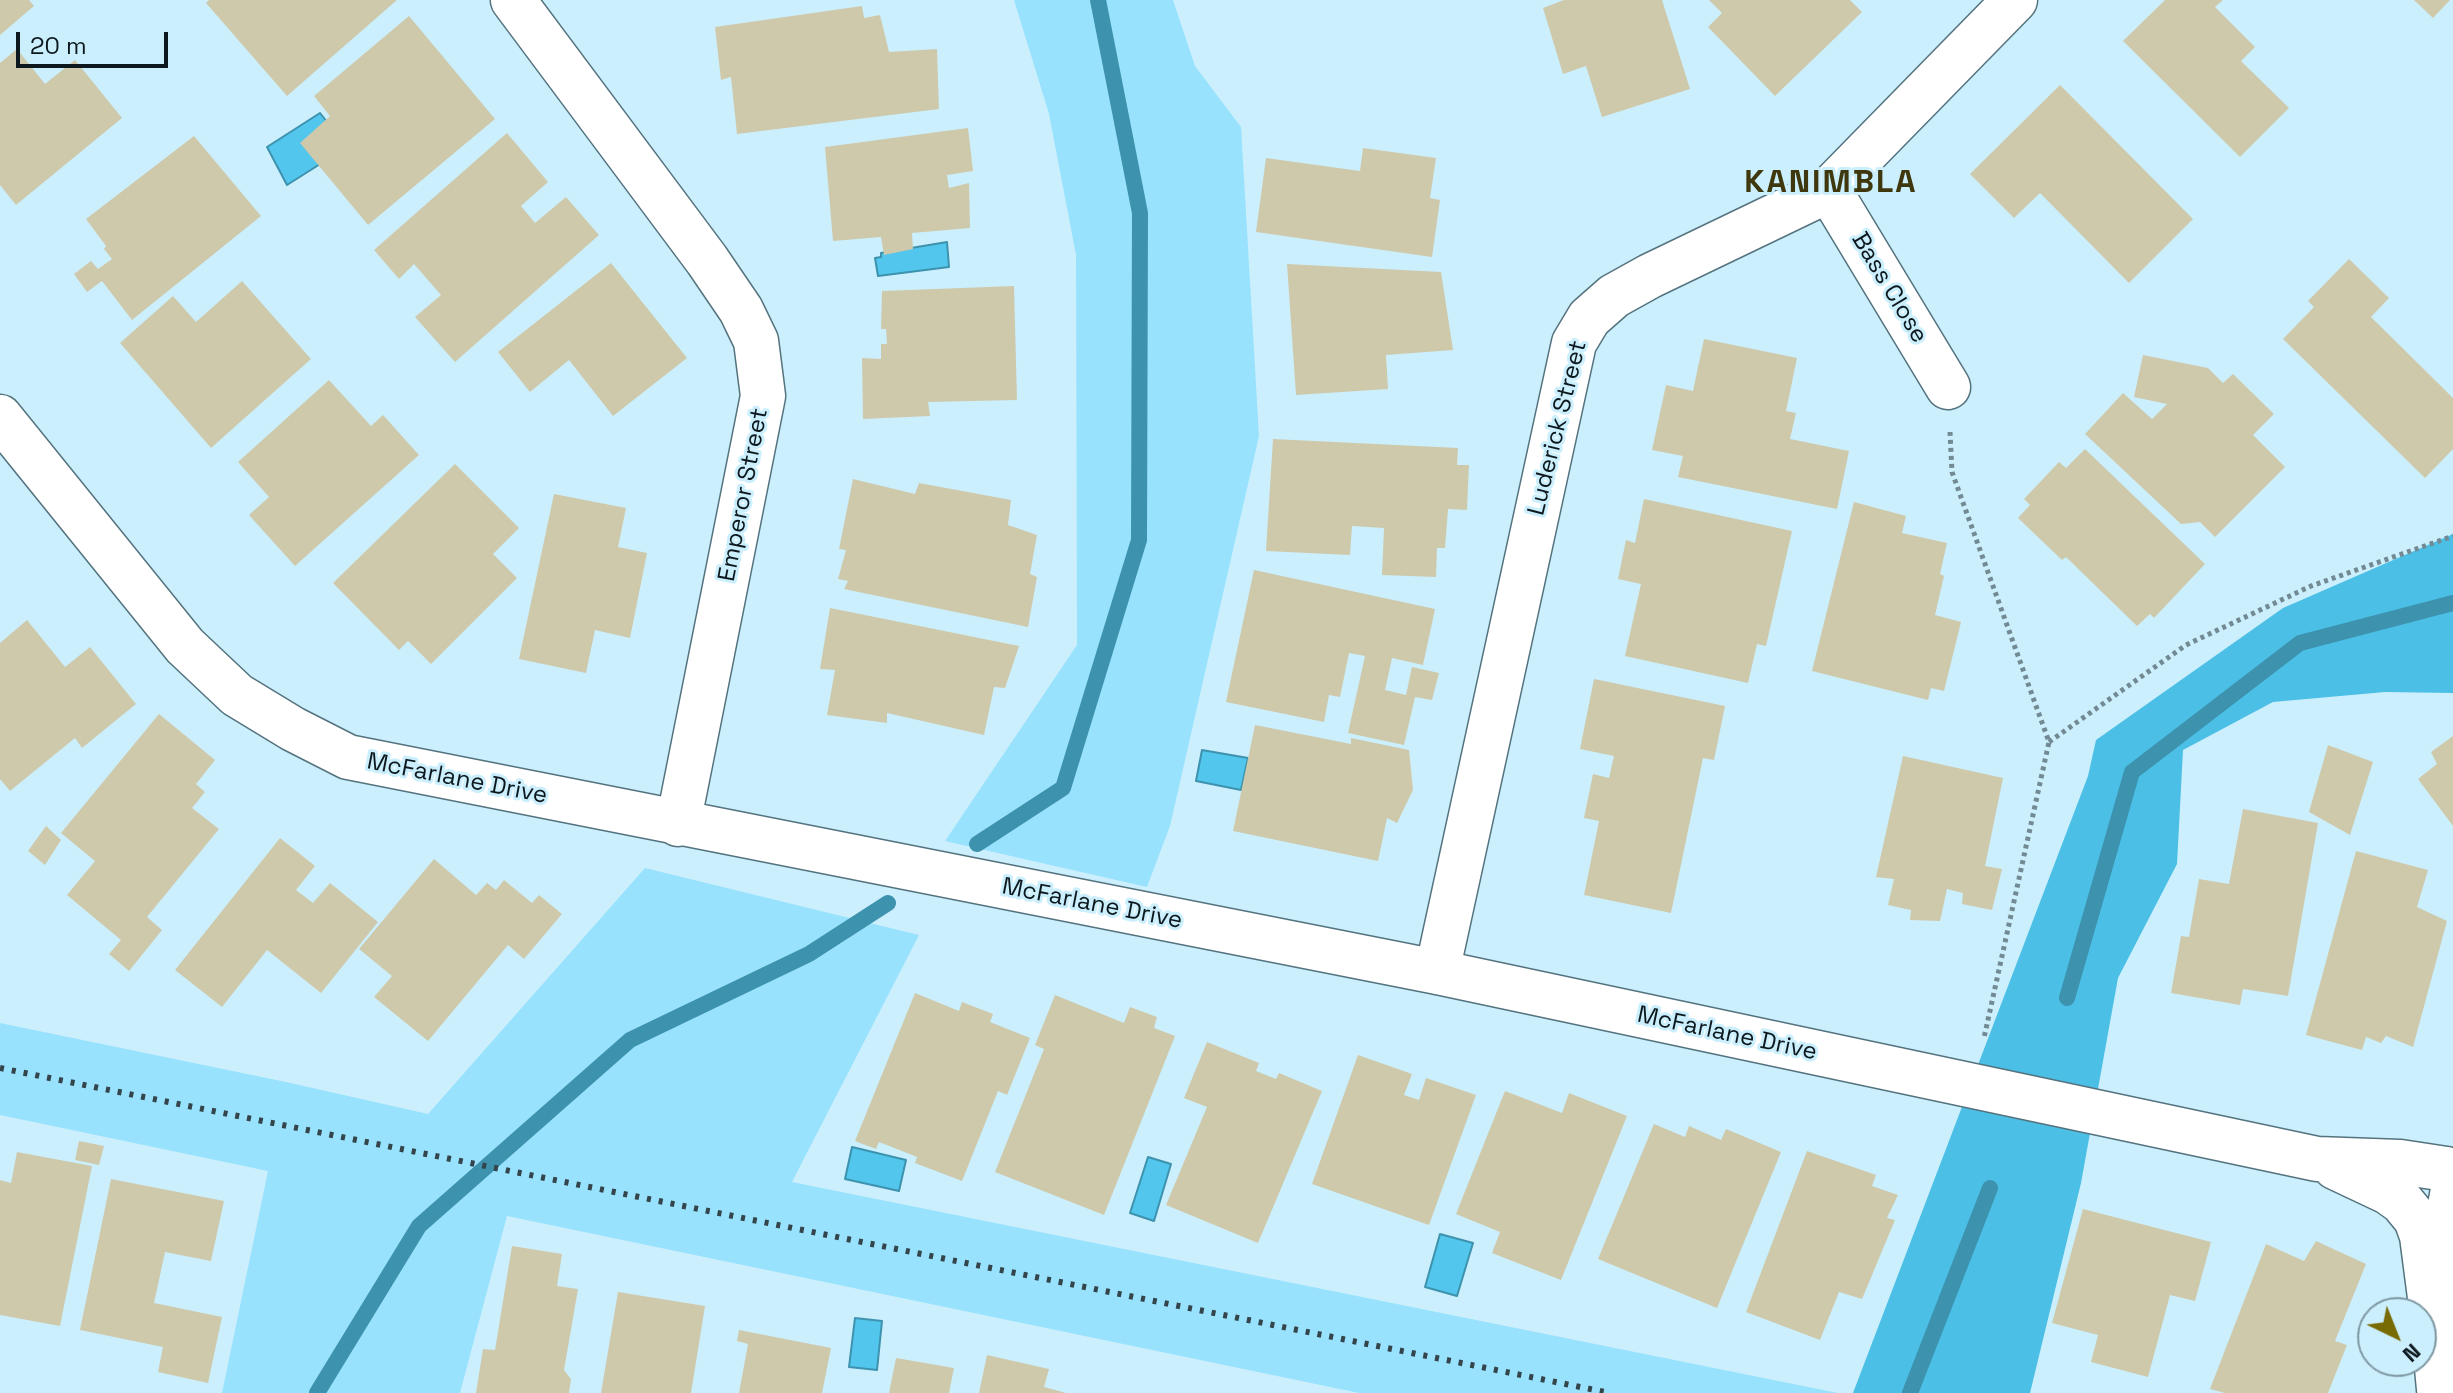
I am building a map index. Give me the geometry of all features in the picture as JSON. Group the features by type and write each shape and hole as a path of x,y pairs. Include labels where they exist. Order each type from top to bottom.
{"street":[{"name":"Emperor Street","path":"513,0 707,260 741,310 756,341 763,396 678,824"},
{"name":"Luderick Street","path":"1437,972 1574,343 1589,318 1614,296 1829,190 2015,0"},
{"name":"Bass Close","path":"1829,190 1948,387"},
{"name":"McFarlane Drive","path":"0,417 185,646 237,695 348,757 1437,972 2317,1159 2400,1162 2446,1169 2453,1174"},
{"name":"McFarlane Drive","path":"2317,1159 2388,1192 2402,1202 2416,1219 2442,1316"},
{"path":"2439,1391 2453,1190"}],"path":[{"path":"1948,387 1952,472 2049,742 1974,1087"},
{"path":"2049,742 2186,645 2311,586 2453,536"}],"shaded area":[{"path":"1014,0 1173,0 1195,66 1241,127 1259,436 1170,826 1147,887 945,841 1077,645 1076,255 1049,114"},
{"path":"320,113 347,147 287,185 267,147"},
{"path":"947,242 949,267 878,276 875,258 881,257 881,253"},
{"path":"2453,534 2453,693 2385,692 2273,702 2183,750 2177,864 2118,978 2081,1183 2030,1393 1853,1393 2088,776 2096,740 2283,608"},
{"path":"1202,750 1248,758 1241,790 1196,781"},
{"path":"645,868 919,935 792,1182 1838,1393 1359,1393 507,1216 460,1393 222,1393 268,1171 0,1115 0,1023 428,1114"},
{"path":"852,1147 906,1160 899,1191 845,1179"},
{"path":"1148,1157 1171,1164 1154,1221 1130,1213"},
{"path":"1440,1234 1473,1243 1457,1296 1425,1287"},
{"path":"855,1318 882,1321 877,1370 849,1367"}],"building":[{"path":"0,0 29,0 34,6 0,35"},
{"path":"209,0 397,0 287,96 206,3"},
{"path":"1564,0 1662,0 1690,89 1602,117 1586,66 1563,74 1543,8"},
{"path":"1709,0 1850,0 1862,12 1775,96 1708,27 1722,13"},
{"path":"2165,0 2223,0 2215,7 2255,47 2241,61 2289,108 2240,157 2123,41"},
{"path":"2414,0 2450,0 2433,18"},
{"path":"862,6 864,18 880,15 889,52 937,49 939,109 737,134 731,77 721,80 715,27"},
{"path":"409,16 495,119 368,225 300,143 330,116 314,96"},
{"path":"17,49 45,84 75,60 122,118 16,205 0,185 0,63"},
{"path":"2060,85 2193,219 2129,283 2040,193 2014,218 1970,174"},
{"path":"968,128 973,171 947,175 949,188 969,183 970,228 912,233 913,249 884,255 881,237 833,241 825,147"},
{"path":"507,133 548,182 521,206 535,223 566,197 599,235 455,362 415,317 441,295 414,264 399,279 374,250"},
{"path":"194,136 261,216 132,320 102,281 87,292 74,274 91,261 98,269 112,259 86,219"},
{"path":"1363,148 1436,158 1430,198 1440,200 1432,257 1256,232 1266,158 1360,171"},
{"path":"2349,259 2389,298 2371,317 2453,398 2453,449 2425,478 2283,339 2314,307 2308,301"},
{"path":"611,263 687,358 613,416 569,360 530,392 498,352"},
{"path":"1287,264 1441,272 1453,350 1386,355 1388,389 1296,395"},
{"path":"242,281 311,359 211,448 120,343 173,296 196,322"},
{"path":"1014,286 1017,400 928,402 930,416 863,419 862,358 881,359 881,344 887,344 886,329 881,329 882,291"},
{"path":"1704,339 1797,358 1786,411 1796,413 1790,439 1849,451 1837,509 1678,477 1683,456 1652,450 1666,385 1693,391"},
{"path":"2143,355 2208,368 2223,383 2233,374 2274,414 2253,435 2285,467 2215,537 2200,522 2181,524 2085,434 2123,393 2152,419 2167,404 2134,397"},
{"path":"329,380 371,426 383,415 419,455 295,566 249,515 269,497 238,462"},
{"path":"1273,439 1458,448 1457,465 1469,465 1467,510 1448,509 1445,548 1437,548 1436,577 1382,575 1384,528 1352,526 1350,555 1266,551"},
{"path":"2085,449 2205,564 2154,618 2150,614 2137,626 2066,557 2062,560 2018,518 2030,505 2024,499 2059,462 2066,468"},
{"path":"455,464 519,528 493,554 517,578 431,664 408,641 399,650 333,583"},
{"path":"853,479 915,494 919,483 1011,500 1008,525 1037,535 1030,574 1037,577 1028,627 844,589 848,581 838,579 846,550 839,549"},
{"path":"554,494 626,508 618,547 647,553 630,638 595,630 586,673 519,659"},
{"path":"1644,499 1792,531 1766,646 1757,644 1748,683 1625,656 1641,584 1618,579 1626,540 1635,543"},
{"path":"1854,502 1906,516 1902,533 1947,543 1940,574 1944,576 1935,615 1961,622 1944,691 1931,688 1928,700 1812,671"},
{"path":"1254,570 1435,609 1423,665 1392,658 1385,690 1406,695 1412,667 1439,673 1432,700 1415,697 1404,745 1348,733 1365,656 1349,653 1340,697 1329,695 1324,722 1226,702"},
{"path":"830,608 1019,646 1005,688 994,687 984,735 887,713 887,723 827,715 835,670 820,669"},
{"path":"27,620 65,667 90,647 136,704 82,748 75,738 10,791 0,779 0,643"},
{"path":"1594,679 1725,706 1714,760 1703,758 1671,913 1584,895 1599,821 1584,818 1593,774 1609,778 1614,756 1580,749"},
{"path":"159,714 215,760 196,784 205,792 192,808 219,829 147,917 162,930 129,971 109,954 121,940 67,895 95,861 61,833"},
{"path":"1255,725 1351,744 1351,738 1409,750 1413,790 1397,823 1387,818 1378,861 1233,831"},
{"path":"2453,736 2453,826 2418,779 2437,764 2431,752"},
{"path":"2328,745 2373,762 2350,835 2309,812"},
{"path":"1903,756 2003,778 1985,866 2002,869 1992,910 1962,904 1963,893 1947,889 1940,921 1910,920 1911,910 1888,905 1894,879 1876,877"},
{"path":"2243,809 2318,823 2288,996 2243,989 2240,1005 2171,993 2181,936 2189,937 2199,879 2229,884"},
{"path":"46,826 61,840 45,865 28,851"},
{"path":"280,838 315,866 296,890 313,903 330,883 378,922 321,993 267,950 222,1007 175,970"},
{"path":"2356,851 2428,870 2417,907 2447,921 2413,1047 2386,1036 2381,1043 2366,1037 2362,1050 2306,1035"},
{"path":"434,859 476,895 487,883 496,890 504,880 532,903 539,895 562,914 524,959 508,945 428,1041 374,997 392,976 359,949"},
{"path":"915,993 959,1011 962,1002 993,1014 990,1022 1030,1038 1007,1095 998,1091 962,1181 915,1163 917,1157 879,1142 876,1149 855,1141"},
{"path":"1055,995 1124,1023 1130,1007 1157,1017 1154,1028 1175,1036 1104,1215 995,1172 1044,1049 1035,1045"},
{"path":"1207,1042 1259,1063 1256,1071 1276,1079 1279,1073 1322,1091 1258,1243 1166,1205 1207,1107 1184,1098"},
{"path":"1358,1055 1412,1074 1404,1095 1419,1100 1426,1078 1476,1095 1429,1225 1312,1184"},
{"path":"1505,1091 1562,1113 1569,1093 1627,1116 1561,1280 1492,1253 1500,1232 1456,1214"},
{"path":"1654,1124 1685,1137 1689,1126 1721,1140 1726,1129 1781,1152 1717,1308 1598,1259"},
{"path":"79,1141 104,1146 99,1165 75,1160"},
{"path":"1807,1151 1876,1175 1872,1186 1898,1195 1887,1218 1895,1220 1862,1299 1839,1292 1820,1340 1746,1312"},
{"path":"17,1152 92,1166 60,1326 0,1315 0,1180 11,1183"},
{"path":"111,1179 224,1201 211,1261 165,1252 154,1303 222,1317 208,1383 158,1372 163,1347 80,1330"},
{"path":"2083,1209 2211,1242 2195,1301 2170,1295 2148,1377 2091,1362 2098,1335 2052,1323"},
{"path":"2316,1241 2366,1264 2335,1341 2347,1345 2328,1393 2225,1393 2210,1389 2266,1244 2304,1261"},
{"path":"512,1246 562,1254 557,1286 578,1289 564,1370 571,1379 569,1393 476,1393 483,1349 495,1350"},
{"path":"618,1292 705,1306 691,1393 601,1393"},
{"path":"739,1330 831,1348 822,1393 739,1393 748,1344 737,1341"},
{"path":"987,1355 1049,1369 1044,1387 1066,1393 979,1393"},
{"path":"896,1358 954,1368 949,1393 889,1393"}],"waterway":[{"path":"977,844 1063,788 1139,540 1140,213 1098,0"},
{"path":"2067,998 2132,772 2300,643 2453,603"},
{"path":"317,1393 419,1226 630,1040 809,954 888,903"},
{"path":"1910,1393 1990,1188"}],"railway":[{"path":"0,1068 1610,1393"}],"district":[{"name":"KANIMBLA","path":"1831,183"}]}
